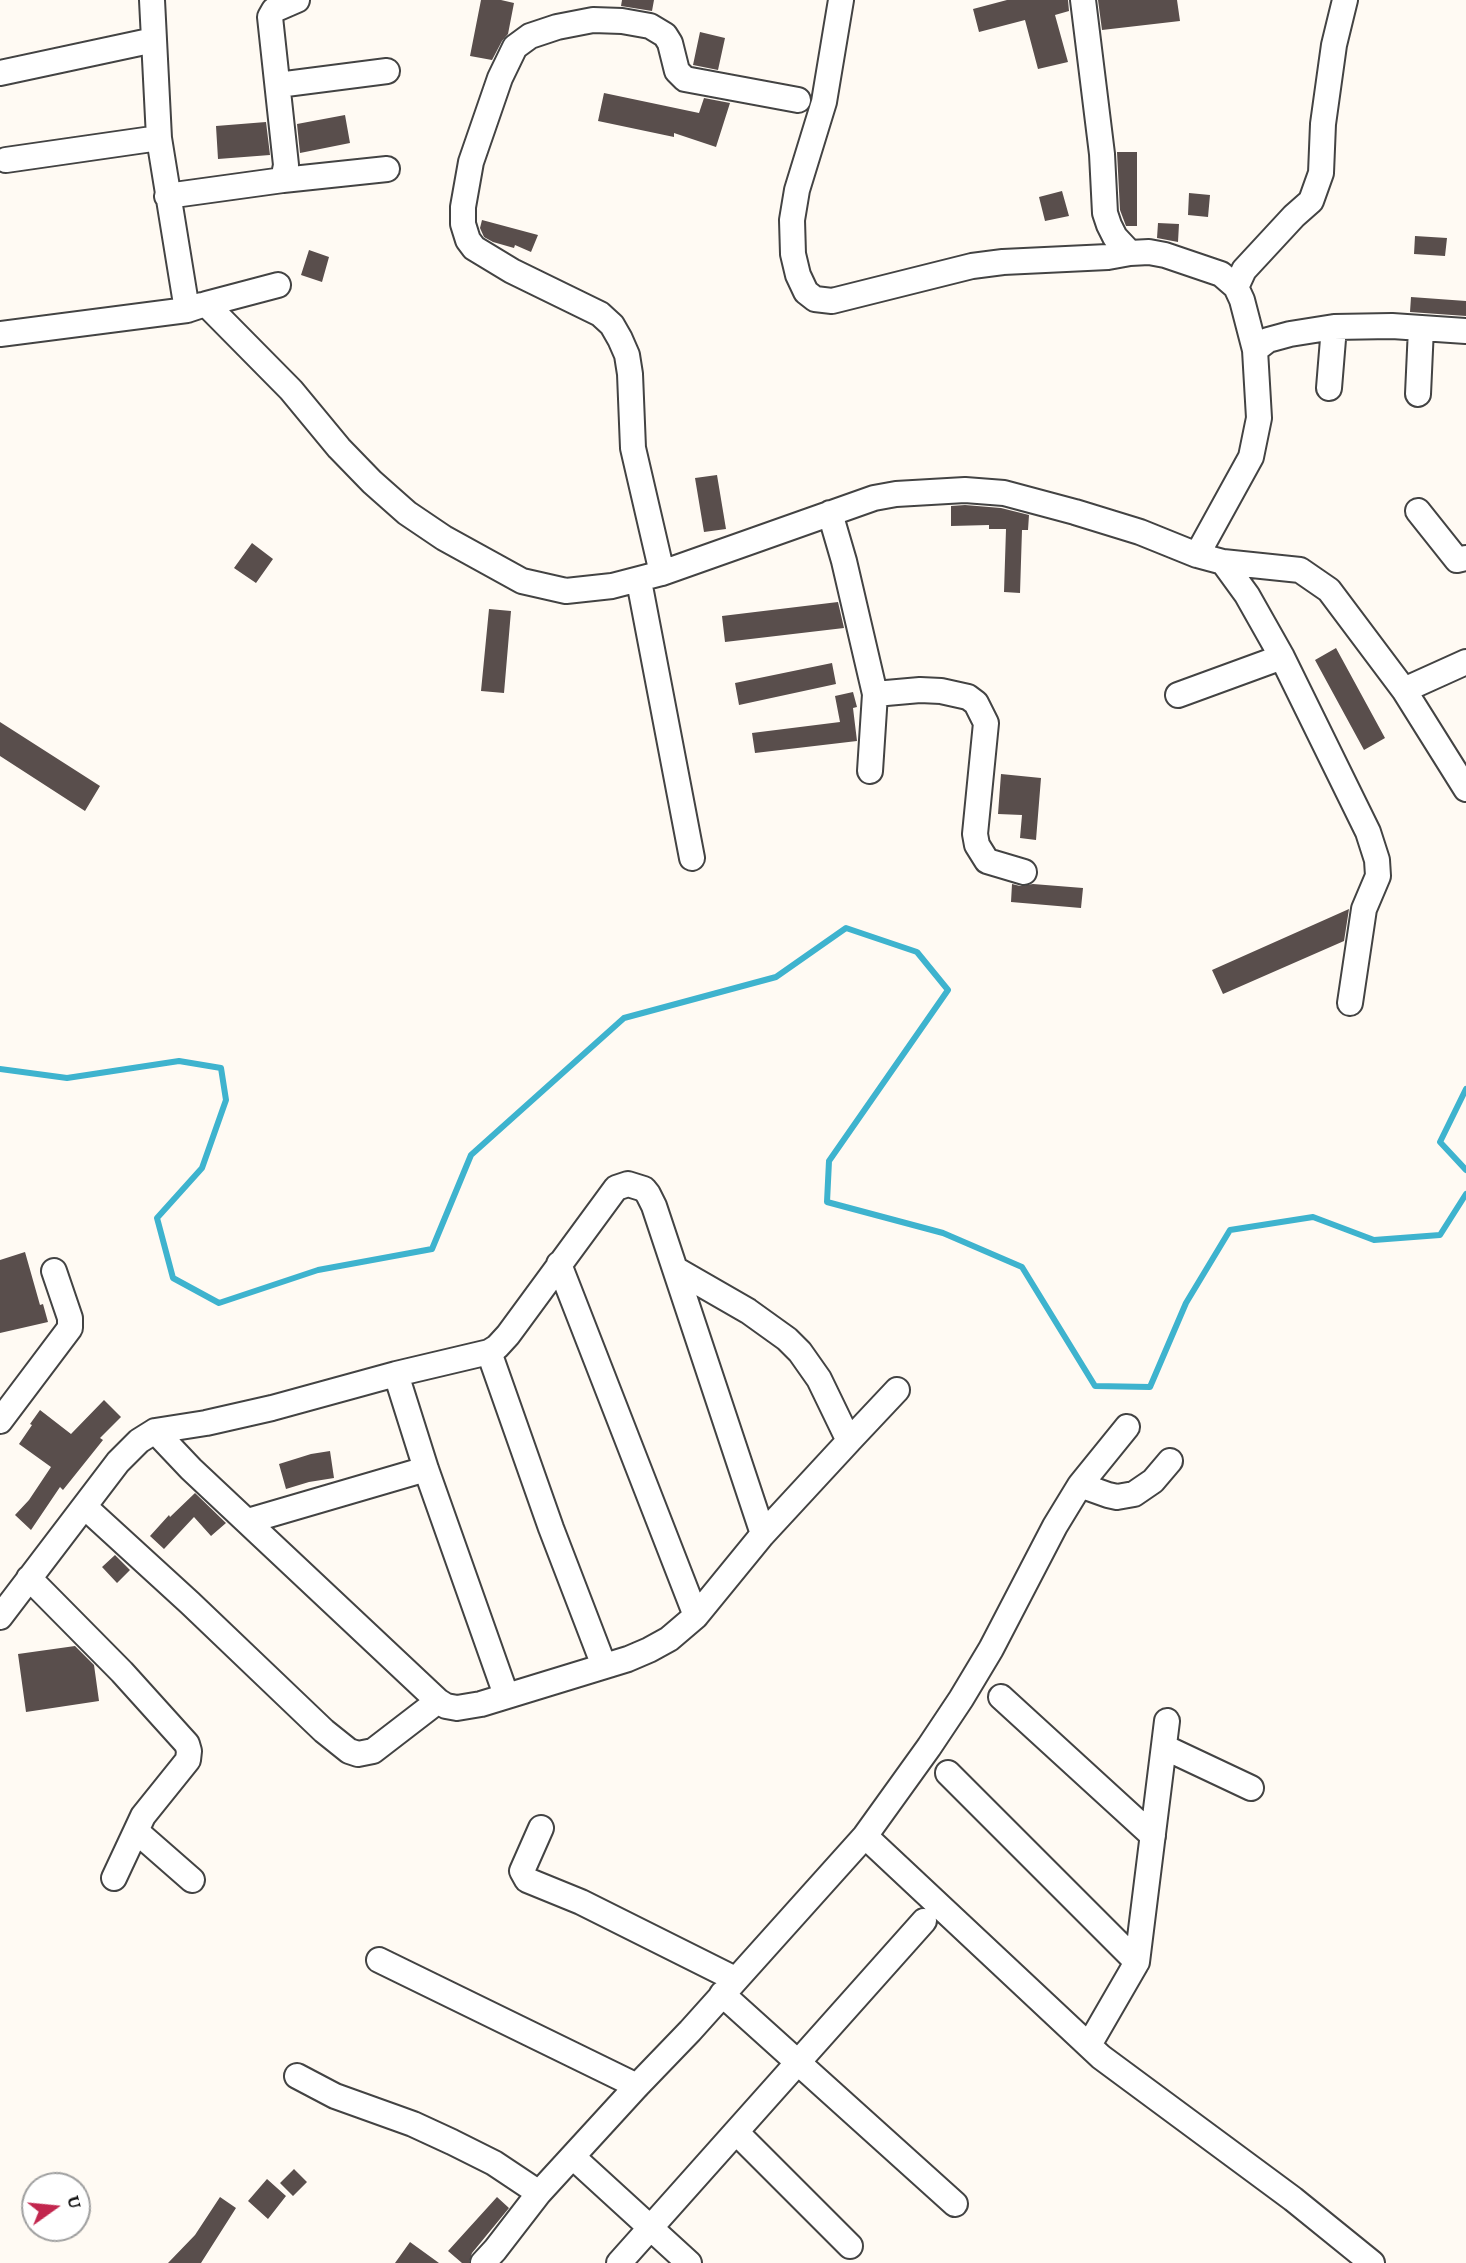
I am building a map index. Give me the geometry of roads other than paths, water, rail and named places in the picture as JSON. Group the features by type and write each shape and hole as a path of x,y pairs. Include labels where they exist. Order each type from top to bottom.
{"street":[{"path":"152,0 159,138 167,196 197,307 291,390 339,449 372,482 407,513 444,538 522,580 566,591 593,590 650,577 874,498 965,490 1004,493 1140,532 1197,555 1223,562 1300,570 1314,577 1345,608 1404,690 1466,789"},
{"path":"283,180 286,165 270,16 274,10 297,0"},
{"path":"841,0 824,102 797,190 792,220 793,254 806,292 816,299 832,300 972,266 1149,252 1221,274 1233,284 1242,300 1255,350 1259,418 1251,457 1197,555"},
{"path":"1083,0 1102,154 1105,213 1115,237 1130,253"},
{"path":"1233,284 1238,282 1244,270 1311,201 1321,173 1323,124 1334,45 1345,0"},
{"path":"692,858 633,448 627,355 612,325 600,314 512,271 474,248 468,240 463,224 463,207 471,162 500,78 515,47 530,36 593,20 650,26 665,35 673,52 677,71 685,79 798,100"},
{"path":"0,73 154,40"},
{"path":"278,85 387,71"},
{"path":"6,160 159,138"},
{"path":"167,196 387,169"},
{"path":"0,334 197,307 278,285"},
{"path":"1255,350 1268,340 1334,327 1466,331"},
{"path":"1329,388 1334,327"},
{"path":"1418,394 1421,328"},
{"path":"1418,511 1463,565"},
{"path":"830,513 865,644 875,694 870,771"},
{"path":"1223,562 1247,595 1282,657 1362,820 1377,860 1378,876 1364,909 1350,1003"},
{"path":"1178,695 1282,657"},
{"path":"1404,690 1466,662"},
{"path":"875,694 941,691 968,697 976,703 986,723 975,834 977,845 987,861 1024,872"},
{"path":"0,1617 128,1450 155,1431 272,1408 489,1352 498,1347 508,1335 616,1188 628,1184 635,1185 648,1194 663,1228 763,1534"},
{"path":"559,1264 696,1616"},
{"path":"675,1269 748,1311 793,1345 819,1379 849,1441"},
{"path":"0,1421 70,1328 71,1318 54,1271"},
{"path":"489,1352 551,1528 604,1666"},
{"path":"396,1374 426,1469 506,1695"},
{"path":"155,1431 191,1469 438,1701 452,1708 465,1708 604,1666 669,1640 696,1616 763,1534 897,1390"},
{"path":"483,2263 539,2193 865,1836 961,1699 991,1650 1055,1526 1080,1485 1127,1427"},
{"path":"1080,1485 1117,1497 1134,1494 1153,1481 1170,1461"},
{"path":"248,1521 426,1469"},
{"path":"85,1507 324,1731 349,1751 358,1754 373,1751 438,1701"},
{"path":"29,1578 122,1672 189,1747 188,1760 150,1807 114,1878"},
{"path":"1001,1697 1153,1836"},
{"path":"1089,2045 1137,1962 1167,1721"},
{"path":"1164,1747 1251,1787"},
{"path":"948,1773 1137,1962"},
{"path":"541,1828 522,1871 527,1880 581,1902 729,1987 797,2062 955,2204"},
{"path":"136,1831 192,1880"},
{"path":"865,1836 1089,2045 1150,2094 1293,2199 1372,2263"},
{"path":"619,2263 925,1921"},
{"path":"379,1960 636,2086"},
{"path":"297,2076 335,2096 414,2124 452,2142 494,2163 539,2193"},
{"path":"736,2132 850,2246"},
{"path":"573,2157 689,2263"}],"waterway":[{"path":"0,1069 67,1078 179,1061 221,1068 226,1100 202,1168 157,1218 173,1278 219,1303 318,1270 432,1249 471,1155 624,1018 776,977 846,928 917,952 948,990 829,1161 827,1202 943,1233 1022,1267 1095,1386 1150,1387 1186,1303 1230,1230 1313,1217 1374,1240 1440,1235 1466,1194"},
{"path":"1466,1089 1440,1142 1466,1170"}]}
